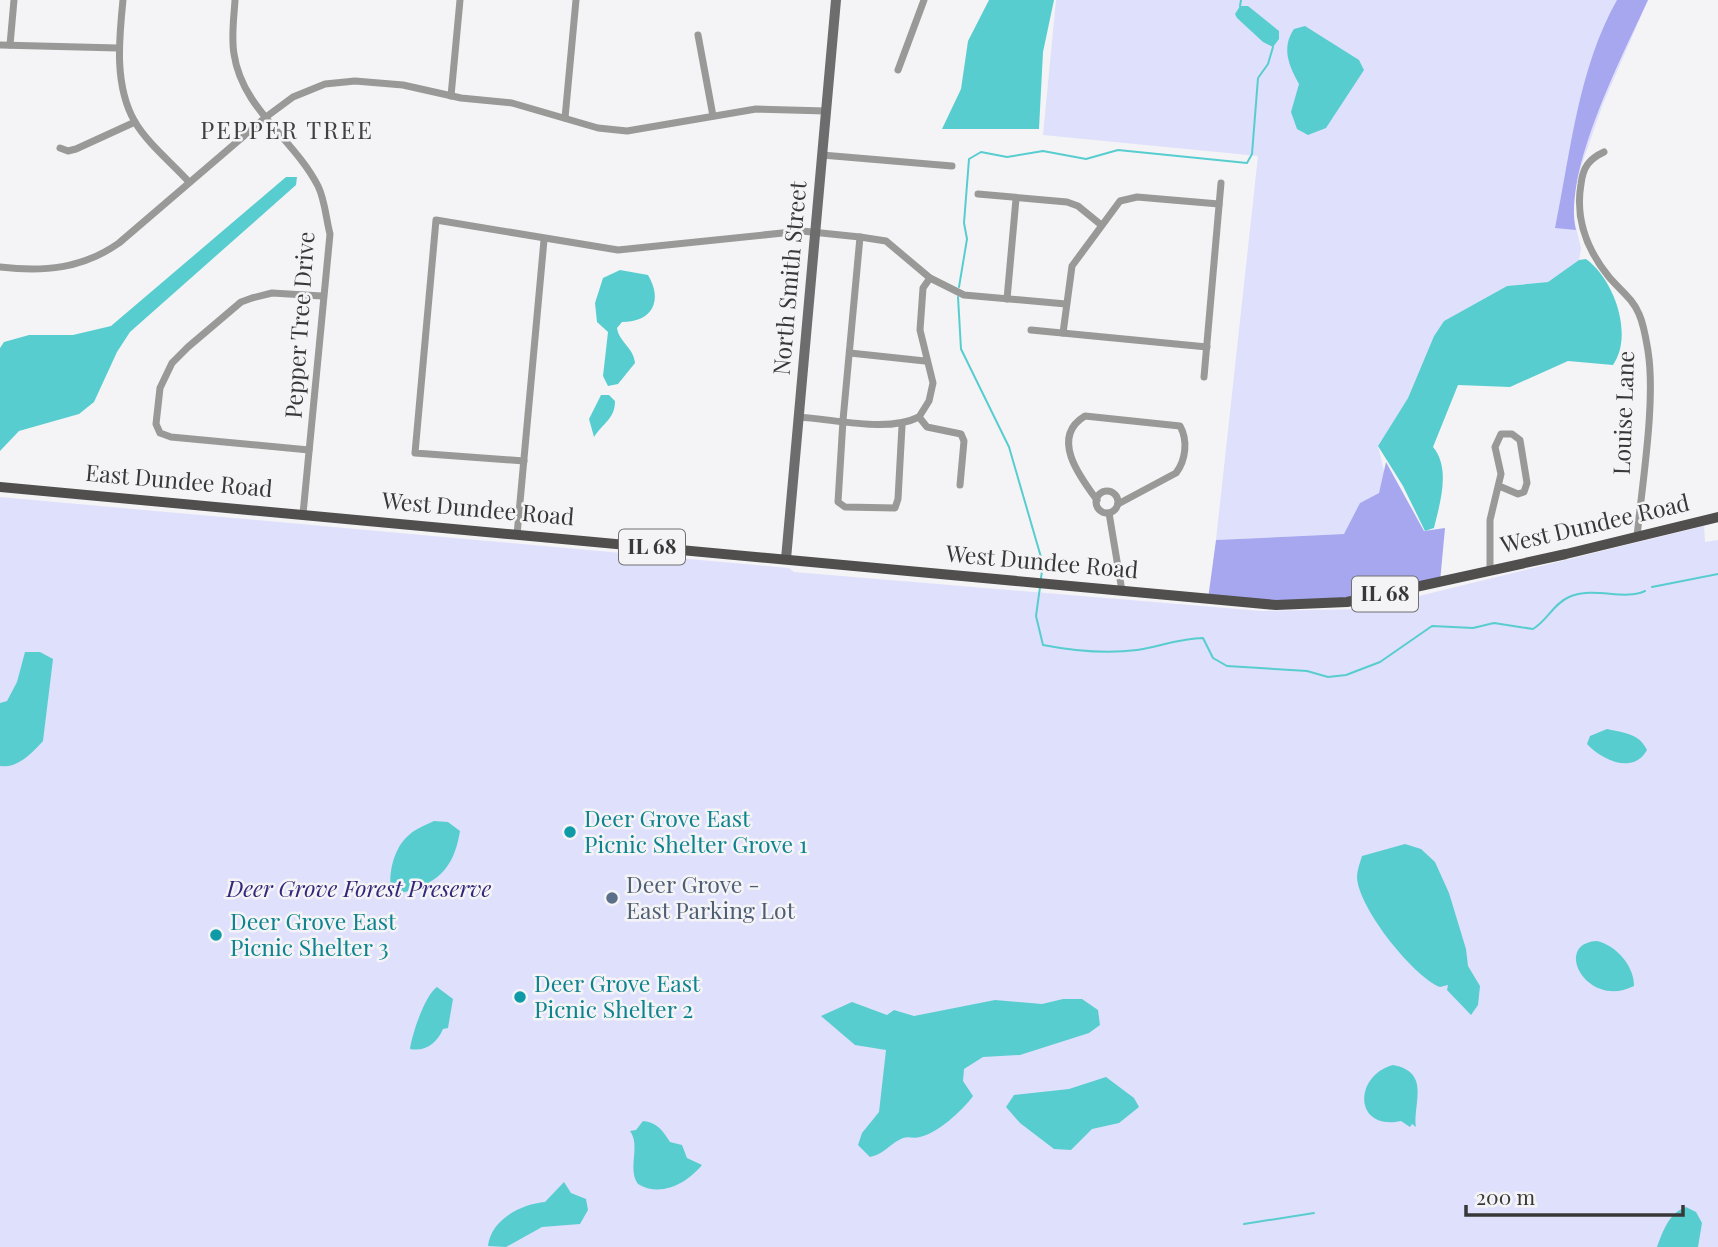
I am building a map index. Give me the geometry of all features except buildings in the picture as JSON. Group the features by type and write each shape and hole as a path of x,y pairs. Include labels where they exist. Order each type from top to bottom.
{"main road":[{"name":"East Dundee Road","path":"0,487 355,519"},
{"name":"West Dundee Road","path":"355,519 1276,605 1347,602 1718,517"}],"street":[{"path":"10,45 14,0"},
{"path":"123,0 118,48 122,84 135,122 189,182"},
{"name":"Pepper Tree Drive","path":"235,0 232,38 236,65 248,94 302,160 320,189 330,234 303,514"},
{"path":"451,96 460,0"},
{"path":"565,118 576,0"},
{"name":"North Smith Street","path":"786,559 836,0"},
{"path":"898,70 924,0"},
{"path":"698,35 713,116"},
{"path":"0,45 118,48"},
{"path":"0,267 58,268 98,256 119,243 266,117 293,97 325,85 355,81 393,84 451,96 512,103 598,128 627,131 756,109 826,111"},
{"path":"60,148 68,151 76,149 135,122"},
{"name":"Louise Lane","path":"1604,152 1591,158 1583,172 1578,197 1580,225 1593,254 1629,297 1640,315 1648,352 1649,394 1637,537"},
{"path":"822,155 952,166"},
{"path":"1204,377 1221,183"},
{"path":"978,194 1067,202 1078,206 1100,224"},
{"path":"1063,333 1072,266 1114,206 1128,198 1219,204"},
{"path":"1007,299 1016,199"},
{"path":"524,461 415,453 436,220 544,240 629,250 778,233 860,237 886,241 930,278 964,295 1066,304"},
{"path":"860,237 838,502 845,507 895,508 902,426"},
{"path":"517,535 544,240"},
{"path":"798,416 902,426 919,417 929,401 933,383 925,361 920,305 923,288 930,278"},
{"path":"309,450 171,437 160,433 156,421 160,388 172,363 242,302 272,293 322,296"},
{"path":"1031,330 1207,347"},
{"path":"850,353 925,361"},
{"path":"1085,416 1180,426 1186,440 1181,466 1176,472 1118,504 1109,513 1099,509 1097,500 1072,462 1069,434 1074,423 1085,416"},
{"path":"919,417 927,427 961,434 964,441 960,485"},
{"path":"1490,571 1490,520 1499,486 1497,438 1501,434 1512,434 1520,440 1527,483 1524,492 1518,494 1499,486"},
{"path":"1097,500 1108,492 1114,494 1118,504"},
{"path":"1109,513 1122,591"}],"green space":[{"path":"1056,0 1648,0 1603,104 1576,181 1573,216 1581,248 1579,260 1548,282 1507,286 1444,321 1434,336 1408,398 1378,446 1385,475 1379,493 1360,503 1356,519 1344,534 1216,540 1258,156 1043,135"},
{"name":"Deer Grove Forest Preserve","path":"0,497 789,568 794,572 1262,611 1366,609 1704,526 1705,542 1718,540 1718,1247 0,1247"}],"shaded area":[{"path":"989,0 1054,0 1043,52 1039,129 942,129 961,89 968,41"},
{"path":"1617,0 1648,0 1610,82 1586,146 1574,205 1576,230 1555,228 1584,82 1604,26"},
{"path":"1240,6 1248,6 1279,31 1279,39 1273,47 1263,42 1237,18 1235,14"},
{"path":"1305,26 1359,60 1364,70 1326,128 1308,135 1297,129 1291,112 1299,84 1287,50 1294,29"},
{"path":"286,177 297,177 296,185 130,332 117,352 94,402 79,414 19,431 0,451 0,348 4,342 29,335 73,335 111,326"},
{"path":"1586,259 1605,280 1618,308 1622,339 1613,365 1568,361 1510,387 1458,385 1433,447 1442,465 1442,486 1434,528 1425,531 1403,486 1378,446 1408,398 1434,336 1444,321 1507,286 1548,282 1579,260"},
{"path":"620,270 648,275 655,301 648,314 633,321 622,322 617,328 635,363 618,384 608,386 603,376 608,332 597,322 595,303 603,278"},
{"path":"601,395 609,395 615,401 614,407 611,417 594,437 589,419"},
{"path":"1386,462 1424,531 1445,528 1440,582 1306,604 1208,599 1216,540 1344,534 1360,503 1379,493"},
{"path":"25,652 40,652 53,659 43,741 18,763 0,766 0,703 7,701 17,682"},
{"path":"1607,729 1635,737 1647,750 1634,762 1609,760 1587,744 1590,736"},
{"path":"434,821 448,822 460,831 451,860 433,880 403,892 392,893 391,870 399,847 411,833"},
{"path":"1405,844 1421,849 1435,862 1449,893 1466,949 1468,966 1480,986 1478,1005 1471,1015 1447,990 1448,985 1440,987 1429,981 1403,956 1377,923 1360,890 1357,874 1362,856"},
{"path":"1597,941 1611,947 1628,964 1634,986 1617,991 1602,989 1589,983 1576,962 1577,952 1584,944"},
{"path":"437,987 453,999 448,1028 443,1029 430,1045 421,1049 410,1049 424,1006"},
{"path":"1063,999 1082,999 1098,1010 1100,1025 1089,1033 1020,1055 983,1057 964,1069 963,1081 973,1096 942,1126 927,1135 903,1138 870,1157 858,1145 862,1133 879,1112 886,1050 855,1045 821,1016 852,1002 887,1015 894,1010 914,1016 995,1000 1042,1004"},
{"path":"1393,1065 1405,1069 1416,1081 1416,1127 1412,1124 1410,1127 1401,1121 1386,1122 1374,1118 1367,1111 1364,1101 1371,1080 1380,1071"},
{"path":"1106,1077 1134,1098 1139,1107 1119,1123 1092,1129 1071,1150 1054,1149 1020,1123 1006,1107 1014,1095 1069,1089"},
{"path":"643,1121 656,1125 670,1142 682,1145 687,1158 702,1165 689,1178 664,1189 647,1188 638,1184 634,1172 634,1144 630,1131 636,1130"},
{"path":"564,1182 571,1193 586,1199 588,1210 580,1224 542,1227 506,1247 488,1246 490,1236 501,1221 527,1206 545,1202"},
{"path":"1686,1207 1696,1212 1702,1223 1698,1247 1657,1247 1671,1218"}],"waterway":[{"path":"1240,6 1241,0"},
{"path":"959,287 967,239 964,223 969,159 981,152 1007,157 1043,151 1086,159 1118,150 1247,163 1252,154 1258,78 1268,64 1273,47"},
{"path":"958,297 961,349 1009,447 1043,564 1041,578"},
{"path":"1652,587 1718,574"},
{"path":"1040,587 1036,616 1043,645 1114,652 1203,638 1213,658 1227,666 1307,671 1328,677 1346,675 1380,662 1432,626 1473,628 1494,623 1533,629 1569,597 1588,593 1628,595 1645,591"},
{"path":"1244,1224 1314,1213"}],"place":[{"name":"Deer Grove East Picnic Shelter Grove 1","path":"570,832"},
{"name":"Deer Grove - East Parking Lot","path":"612,898"},
{"name":"Deer Grove East Picnic Shelter 3","path":"216,935"},
{"name":"Deer Grove East Picnic Shelter 2","path":"520,997"}],"district":[{"name":"PEPPER TREE","path":"287,131"}]}
